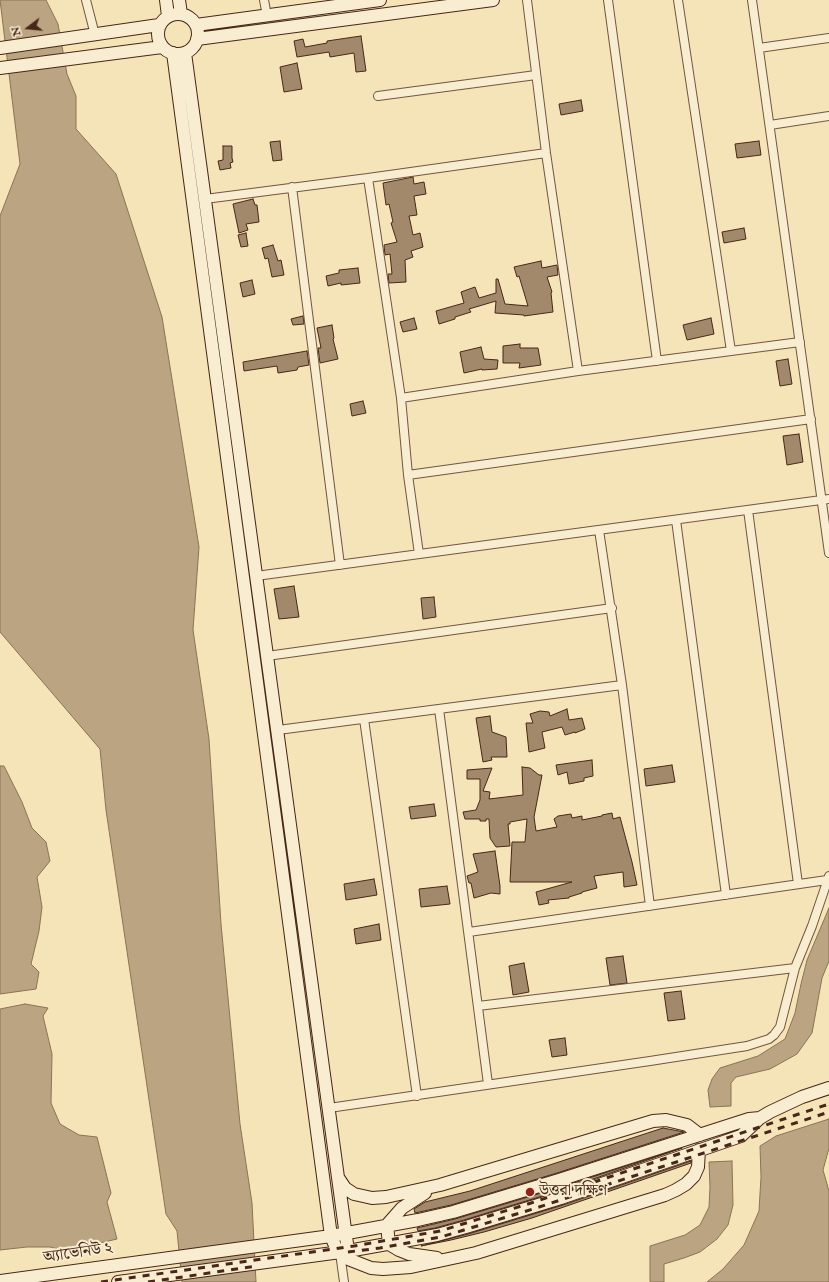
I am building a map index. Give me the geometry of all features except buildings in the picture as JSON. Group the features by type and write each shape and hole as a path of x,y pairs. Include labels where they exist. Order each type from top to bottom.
{"street":[{"path":"86,0 95,35"},
{"path":"166,0 168,16"},
{"path":"179,0 181,14"},
{"path":"264,0 266,16"},
{"path":"196,25 266,16 344,2 380,0"},
{"path":"197,39 493,0"},
{"path":"527,0 546,153 578,371"},
{"path":"608,0 657,361"},
{"path":"678,0 731,351"},
{"path":"752,0 810,419 825,500 829,552"},
{"path":"181,14 192,20 196,25 198,34 195,45 179,53 167,51 162,46 158,36 159,25 168,16 181,14"},
{"path":"0,48 159,25"},
{"path":"759,48 829,38"},
{"path":"0,68 162,46"},
{"path":"179,53 205,199 339,1178 345,1232 344,1282"},
{"path":"179,53 331,1236 336,1248 344,1252 348,1259 360,1264 382,1269 411,1267 452,1259 528,1238 670,1193 686,1184 694,1176 698,1167 699,1150"},
{"path":"378,96 536,75"},
{"path":"770,125 829,116"},
{"path":"205,199 546,153"},
{"path":"368,178 401,398 408,475 419,554"},
{"path":"292,187 340,564"},
{"path":"401,398 578,371 800,342"},
{"path":"408,475 810,419"},
{"path":"256,576 825,500"},
{"path":"748,510 798,884"},
{"path":"676,520 726,895"},
{"path":"599,530 612,608 650,906"},
{"path":"267,656 612,608"},
{"path":"278,730 622,685"},
{"path":"439,709 488,1084"},
{"path":"364,719 417,1096"},
{"path":"329,1108 639,1063 747,1046 761,1042 774,1035 780,1027 795,968 812,926 828,878 726,895 468,932"},
{"path":"478,1006 795,968"},
{"path":"149,1272 164,1276 260,1264 390,1244 466,1227 561,1198 741,1136 760,1118 770,1112 792,1101 829,1088"},
{"name":"অ্যাভেনিউ ২","path":"118,1282 149,1272 161,1260 331,1236 345,1232 418,1220 453,1212 559,1180 749,1119 760,1118"},
{"path":"339,1178 349,1192 358,1196 372,1198 394,1196 440,1185 653,1121 666,1120 686,1125 700,1135"},
{"path":"440,1185 410,1202 395,1214 387,1225 390,1244 399,1250 413,1255 452,1259"},
{"name":"অ্যাভেনিউ ২","path":"0,1281 149,1272"}],"shaded area":[{"path":"0,0 46,0 58,24 67,74 76,96 76,129 116,174 162,317 199,547 193,630 209,739 221,924 240,1124 252,1203 256,1282 182,1282 177,1231 166,1214 106,810 100,749 0,632 0,216 20,164"},
{"path":"0,766 4,766 22,802 32,828 46,842 50,861 37,877 42,907 39,931 31,964 39,972 36,989 0,994"},
{"path":"829,908 829,961 822,978 812,1033 797,1054 770,1069 736,1077 731,1083 731,1106 710,1107 708,1090 712,1079 720,1068 758,1056 785,1039 795,1013 807,960"},
{"path":"25,1004 48,1008 43,1016 52,1054 51,1103 60,1124 79,1135 97,1137 111,1193 107,1202 117,1239 66,1251 50,1247 27,1247 0,1250 0,1009"},
{"path":"829,1119 829,1148 823,1170 829,1191 829,1282 707,1282 723,1269 744,1245 759,1211 761,1177 760,1146 776,1136"},
{"path":"732,1161 733,1205 728,1225 717,1239 700,1252 664,1264 664,1282 650,1282 650,1246 685,1235 700,1225 709,1207 709,1162"}],"railway":[{"path":"101,1282 354,1246 440,1231 531,1203 829,1104"},
{"path":"348,1252 441,1237 533,1209 829,1112"},
{"path":"148,1282 257,1266"}],"place":[{"name":"উত্তরা দক্ষিণ","path":"530,1192"}]}
